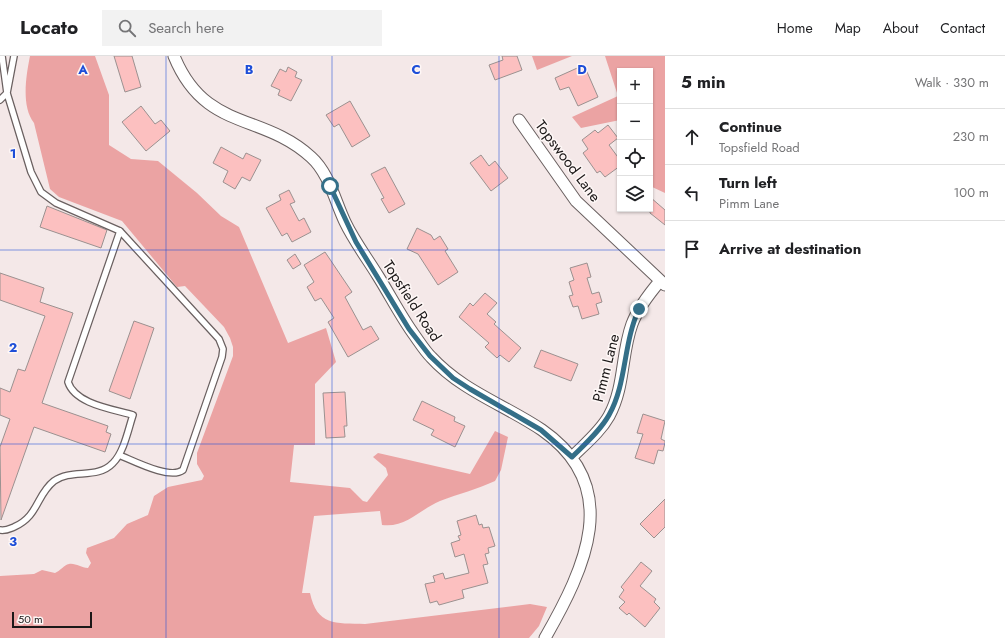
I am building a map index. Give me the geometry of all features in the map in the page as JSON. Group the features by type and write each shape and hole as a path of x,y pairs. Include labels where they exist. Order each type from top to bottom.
{"street":[{"name":"Topsfield Road","path":"174,56 192,88 209,104 227,116 286,138 313,159 322,172 356,242 409,329 430,356 453,378 541,430 572,457 580,469 591,508 590,528 580,564 564,601 545,638"},
{"name":"Topswood Lane","path":"519,120 576,201 662,283"},
{"name":"Pimm Lane","path":"572,457 592,438 609,416 620,384 632,325 639,309 662,283"}],"lane":[{"path":"2,56 7,93 31,172 41,192 56,203 120,230 219,339 223,349 222,357 183,470 178,474 169,474 119,455"},
{"path":"0,100 7,93 14,56"},
{"path":"0,530 5,531 21,524 33,513 42,495 54,482 66,476 80,473 97,474 109,468 119,455 133,415 80,399 71,390 68,382 120,230"}],"shaded area":[{"path":"30,56 95,56 109,95 109,145 131,159 158,161 197,193 221,216 239,227 288,343 326,328 336,362 315,384 315,445 294,445 290,482 350,488 363,501 367,502 388,475 386,468 373,457 378,453 470,474 495,431 508,437 501,470 495,481 440,501 412,518 398,524 382,525 380,511 314,516 302,593 310,593 317,612 323,617 336,622 365,624 530,604 547,607 539,626 529,638 0,638 0,576 34,574 42,570 55,573 69,564 88,568 91,563 86,553 87,548 114,538 127,524 148,515 154,496 168,487 202,480 204,476 197,464 197,453 233,356 233,347 224,327 185,286 177,287 122,221 59,197 50,189 34,123 27,108 26,82"},
{"path":"532,56 572,56 537,70"},
{"path":"605,56 665,56 665,193 653,187 653,68 617,68 617,93"},
{"path":"617,96 617,121 581,128 572,117"}],"building":[{"path":"114,56 132,56 141,87 125,92"},
{"path":"502,56 517,56 522,70 495,80 489,65 503,60"},
{"path":"584,65 598,97 578,106 569,87 560,90 555,78"},
{"path":"288,67 297,72 295,77 302,80 291,101 278,95 280,90 271,86 280,69 286,72"},
{"path":"350,101 370,136 352,147 339,124 334,127 326,115"},
{"path":"141,106 155,124 161,120 170,131 146,151 122,122"},
{"path":"608,125 617,137 617,139 609,145 617,156 617,168 605,177 600,171 597,173 583,153 588,149 582,140 595,130 598,133"},
{"path":"221,147 243,159 246,153 261,160 250,181 242,177 235,189 223,182 228,171 213,163"},
{"path":"481,155 489,166 495,161 508,178 491,191 470,163"},
{"path":"385,167 405,204 389,213 381,199 384,198 371,174"},
{"path":"289,190 295,202 290,204 299,221 304,218 311,232 292,242 287,233 282,236 266,208 281,200 279,195"},
{"path":"653,200 665,210 665,225 650,213 653,212"},
{"path":"47,206 107,230 101,248 40,227"},
{"path":"417,228 431,235 434,240 440,236 448,249 445,251 458,272 438,285 418,254 407,249"},
{"path":"325,252 352,292 345,297 363,330 371,326 379,339 348,357 328,322 334,318 321,298 315,301 307,287 314,282 304,265"},
{"path":"295,254 301,264 293,269 287,260"},
{"path":"587,263 591,277 587,278 592,294 599,292 602,302 596,304 599,314 582,319 578,306 573,307 569,296 573,295 569,282 574,280 570,268"},
{"path":"0,273 44,288 40,302 73,313 42,403 108,426 106,432 111,434 105,452 34,427 1,520 0,447 10,419 0,415 0,388 10,392 18,369 25,371 45,316 0,300"},
{"path":"485,293 497,303 487,314 496,322 494,324 521,348 509,362 500,355 497,358 485,347 489,343 459,317 470,303 473,306"},
{"path":"134,321 154,328 130,399 109,391"},
{"path":"541,350 578,364 571,381 534,367"},
{"path":"345,392 347,426 344,426 345,437 326,438 323,393"},
{"path":"422,401 455,417 454,421 465,426 455,447 431,435 434,430 413,420"},
{"path":"643,414 665,421 661,439 665,441 663,451 658,450 654,464 635,458 643,434 637,433"},
{"path":"665,499 665,527 654,538 640,524"},
{"path":"476,515 479,525 482,524 483,528 489,527 495,546 488,548 489,553 485,554 488,564 483,565 488,583 462,590 464,598 439,605 437,601 430,603 425,584 435,582 433,576 443,573 445,579 469,573 464,554 455,557 451,543 460,540 458,536 461,535 457,521"},
{"path":"641,562 652,571 640,586 656,599 654,602 660,608 645,627 629,613 627,615 619,608 625,602 619,597 624,590 621,587"}],"route":[{"path":"330,186 345,222 356,242 409,329 430,356 453,378 541,430 556,441 572,457 592,438 609,416 620,384 627,343 632,325 639,309"}]}
